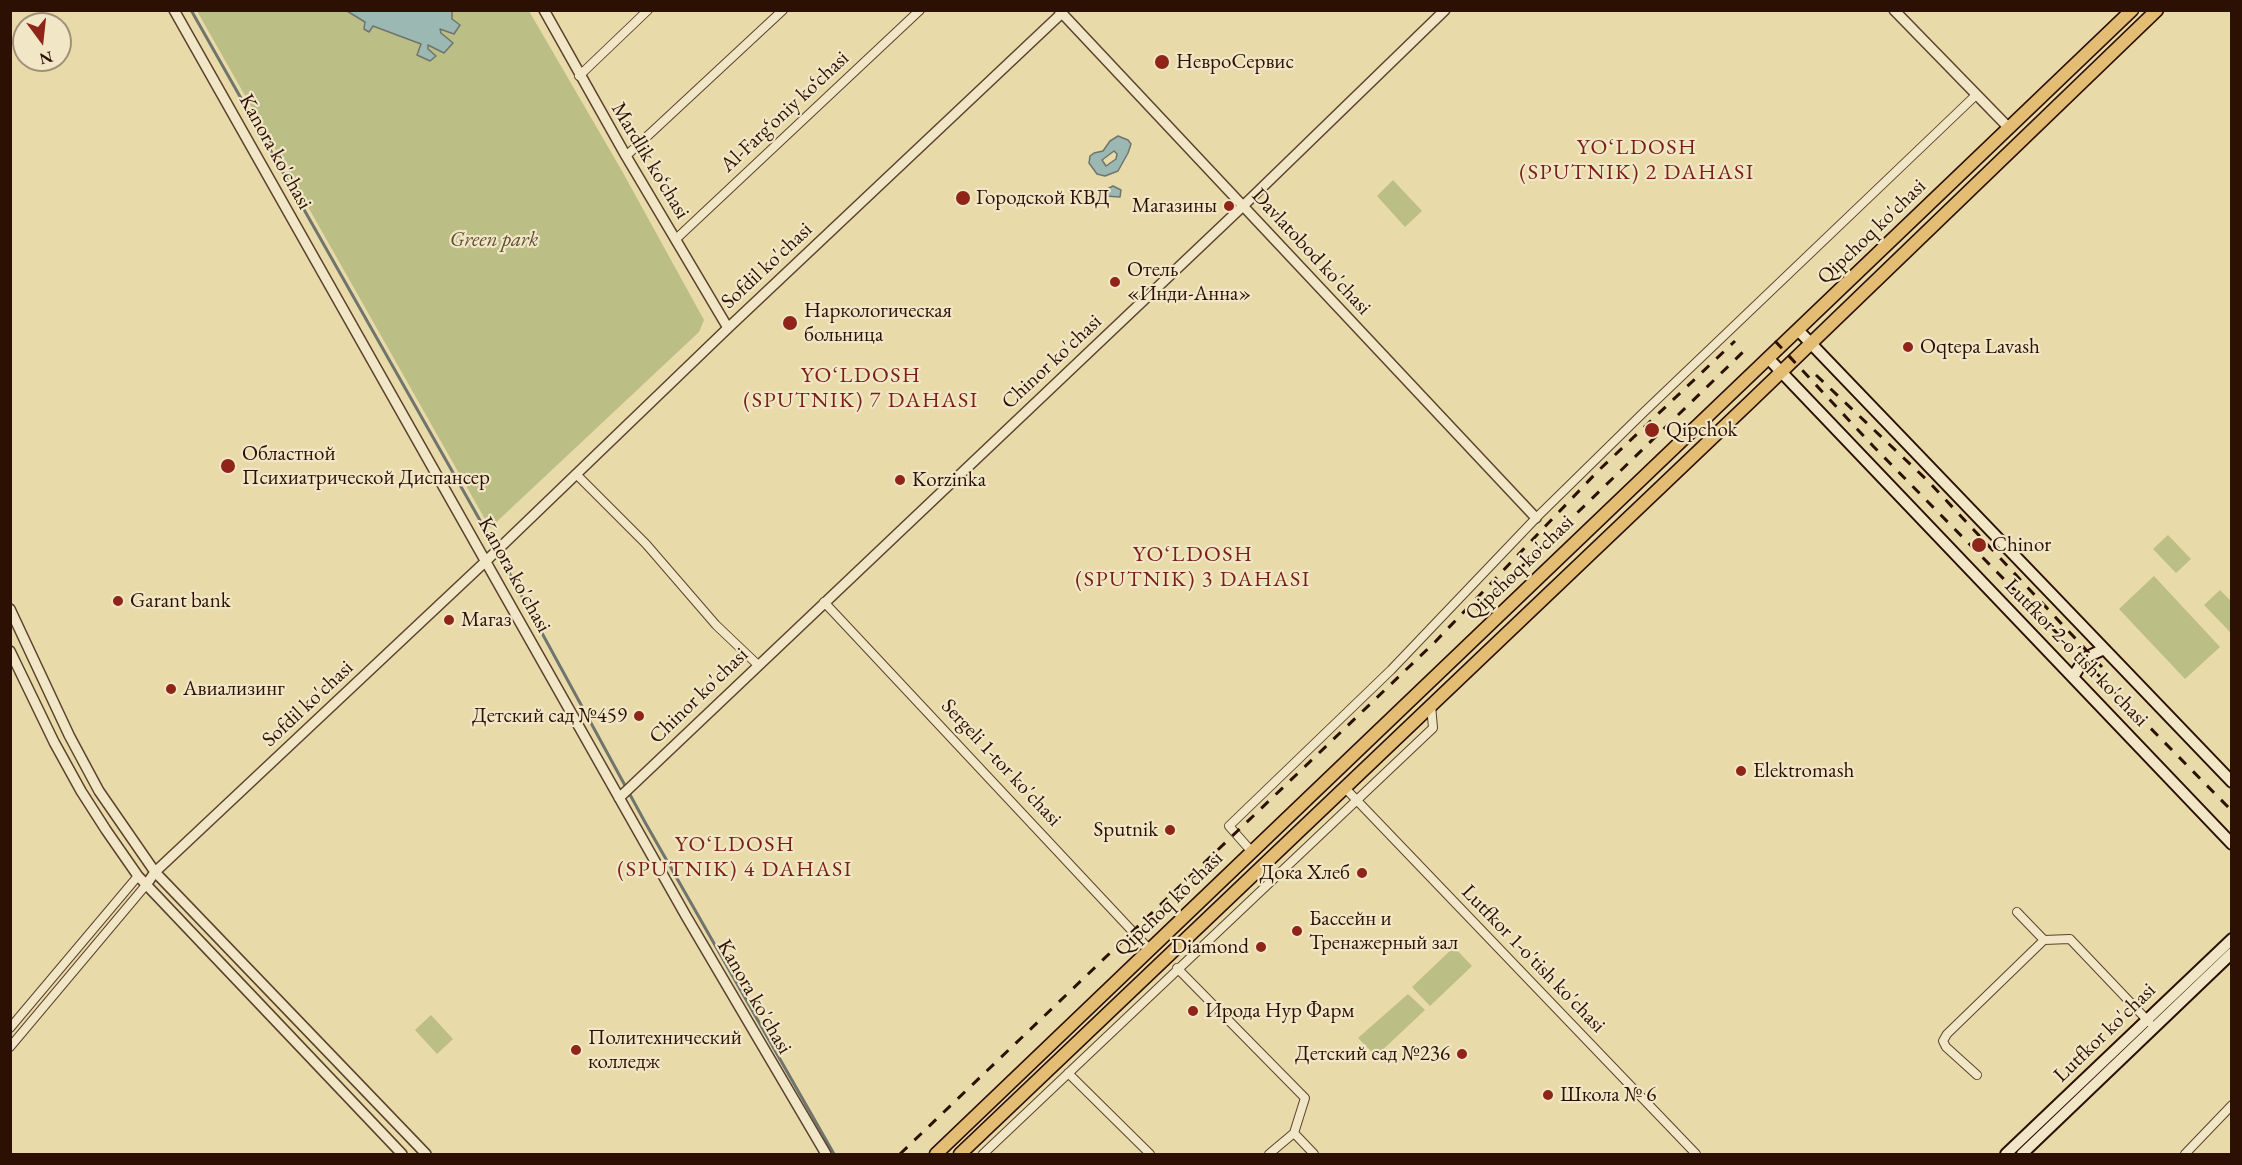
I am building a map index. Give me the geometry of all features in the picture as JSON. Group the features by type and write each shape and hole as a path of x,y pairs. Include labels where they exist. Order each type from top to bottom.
{"main road":[{"name":"Qipchoq ko'chasi","path":"936,1155 2133,10"},
{"name":"Qipchoq ko'chasi","path":"960,1155 2157,10"},
{"path":"1992,145 2004,157"},
{"name":"Lutfkor 2-o'tish ko'chasi","path":"1798,330 2232,782"},
{"name":"Lutfkor 2-o'tish ko'chasi","path":"1768,358 2230,840"},
{"path":"1632,489 1644,501"},
{"path":"2073,677 2085,658 2104,649"},
{"path":"1419,692 1431,705"},
{"path":"1227,876 1239,889"},
{"name":"Lutfkor ko'chasi","path":"2022,1155 2232,939"},
{"name":"Lutfkor ko'chasi","path":"2006,1155 2232,953"}],"street":[{"name":"Kanora ko'chasi","path":"174,10 486,561 625,792 686,916 826,1155"},
{"name":"Mardlik ko‘chasi","path":"543,10 728,328"},
{"path":"579,75 648,10"},
{"path":"626,156 783,10"},
{"name":"Al-Farg‘oniy ko‘chasi","path":"676,239 920,10"},
{"name":"Chinor ko'chasi","path":"625,792 1243,206 1444,10"},
{"path":"1894,10 2009,128"},
{"name":"Sofdil ko'chasi","path":"10,1047 155,872 497,551 1061,12"},
{"name":"Davlatobod ko'chasi","path":"1061,12 1536,518"},
{"path":"1252,852 1229,826 1391,670 1536,518 1976,95"},
{"path":"577,475 646,544 716,625 758,665"},
{"name":"Sergeli 1-tor ko'chasi","path":"824,602 1150,950"},
{"path":"10,609 69,735 94,782 119,823 155,872 425,1154"},
{"path":"10,651 54,742 81,791 138,876 402,1155"},
{"path":"982,1155 1433,728 1431,705"},
{"name":"Lutfkor 1-o'tish ko'chasi","path":"1345,788 1696,1155"},
{"name":"Sofdil ko'chasi","path":"138,876 155,872"},
{"path":"10,1028 138,876"},
{"path":"2017,912 2044,940"},
{"path":"1977,1075 1946,1047 1943,1041 1947,1034 2044,940 2070,939 2151,1024"},
{"path":"1178,968 1305,1098 1294,1132 1269,1155"},
{"path":"1068,1073 1150,1155"},
{"path":"2185,1155 2232,1105"},
{"path":"1294,1132 1314,1155"}],"green space":[{"name":"Green park","path":"197,11 529,11 622,171 704,320 699,332 490,528"},
{"path":"1393,180 1422,211 1405,227 1377,196"},
{"path":"2168,535 2191,559 2176,573 2153,549"},
{"path":"2154,576 2220,647 2185,679 2119,609"},
{"path":"2220,590 2231,601 2231,633 2204,605"},
{"path":"1454,947 1472,966 1430,1006 1412,987"},
{"path":"1408,994 1425,1010 1376,1056 1358,1038"},
{"path":"431,1015 453,1039 437,1054 415,1030"}],"water":[{"path":"347,11 452,11 452,19 460,25 454,34 440,29 441,33 453,43 444,53 428,45 428,49 436,56 430,61 417,55 421,44 373,26 369,32 364,29 365,22"},
{"path":"1118,136 1128,140 1131,144 1118,171 1105,176 1097,174 1089,163 1090,156 1103,151 1110,141","holes":["1114,151 1117,154 1116,159 1106,166 1102,160"]},
{"path":"1113,186 1121,190 1120,197 1105,196 1103,193"}],"waterway":[{"path":"191,10 494,545 646,824 834,1154"}],"railway":[{"path":"900,1154 1435,642 1598,471 1735,341"},
{"path":"1775,341 1873,446 2232,811"},
{"path":"1477,610 1744,351"},
{"path":"1816,375 1928,481 2102,667"}],"place":[{"name":"НевроСервис","path":"1162,62"},
{"name":"Городской КВД","path":"963,198"},
{"name":"Магазины","path":"1229,206"},
{"name":"Отель «Инди-Анна»","path":"1115,282"},
{"name":"Наркологическая больница","path":"790,323"},
{"name":"Oqtepa Lavash","path":"1908,347"},
{"name":"Qipchok","path":"1652,430"},
{"name":"Областной Психиатрической Диспансер","path":"228,466"},
{"name":"Korzinka","path":"900,480"},
{"name":"Chinor","path":"1979,545"},
{"name":"Garant bank","path":"118,601"},
{"name":"Магаз","path":"449,620"},
{"name":"Авиализинг","path":"171,689"},
{"name":"Детский сад №459","path":"639,716"},
{"name":"Elektromash","path":"1741,771"},
{"name":"Sputnik","path":"1170,830"},
{"name":"Дока Хлеб","path":"1362,873"},
{"name":"Бассейн и Тренажерный зал","path":"1297,931"},
{"name":"Diamond","path":"1261,947"},
{"name":"Ирода Нур Фарм","path":"1193,1011"},
{"name":"Политехнический колледж","path":"576,1050"},
{"name":"Детский сад №236","path":"1462,1054"},
{"name":"Школа № 6","path":"1548,1095"}],"district":[{"name":"YO‘LDOSH (SPUTNIK) 2 DAHASI","path":"1637,160"},
{"name":"YO‘LDOSH (SPUTNIK) 7 DAHASI","path":"861,388"},
{"name":"YO‘LDOSH (SPUTNIK) 3 DAHASI","path":"1193,568"},
{"name":"YO‘LDOSH (SPUTNIK) 4 DAHASI","path":"735,858"}]}
